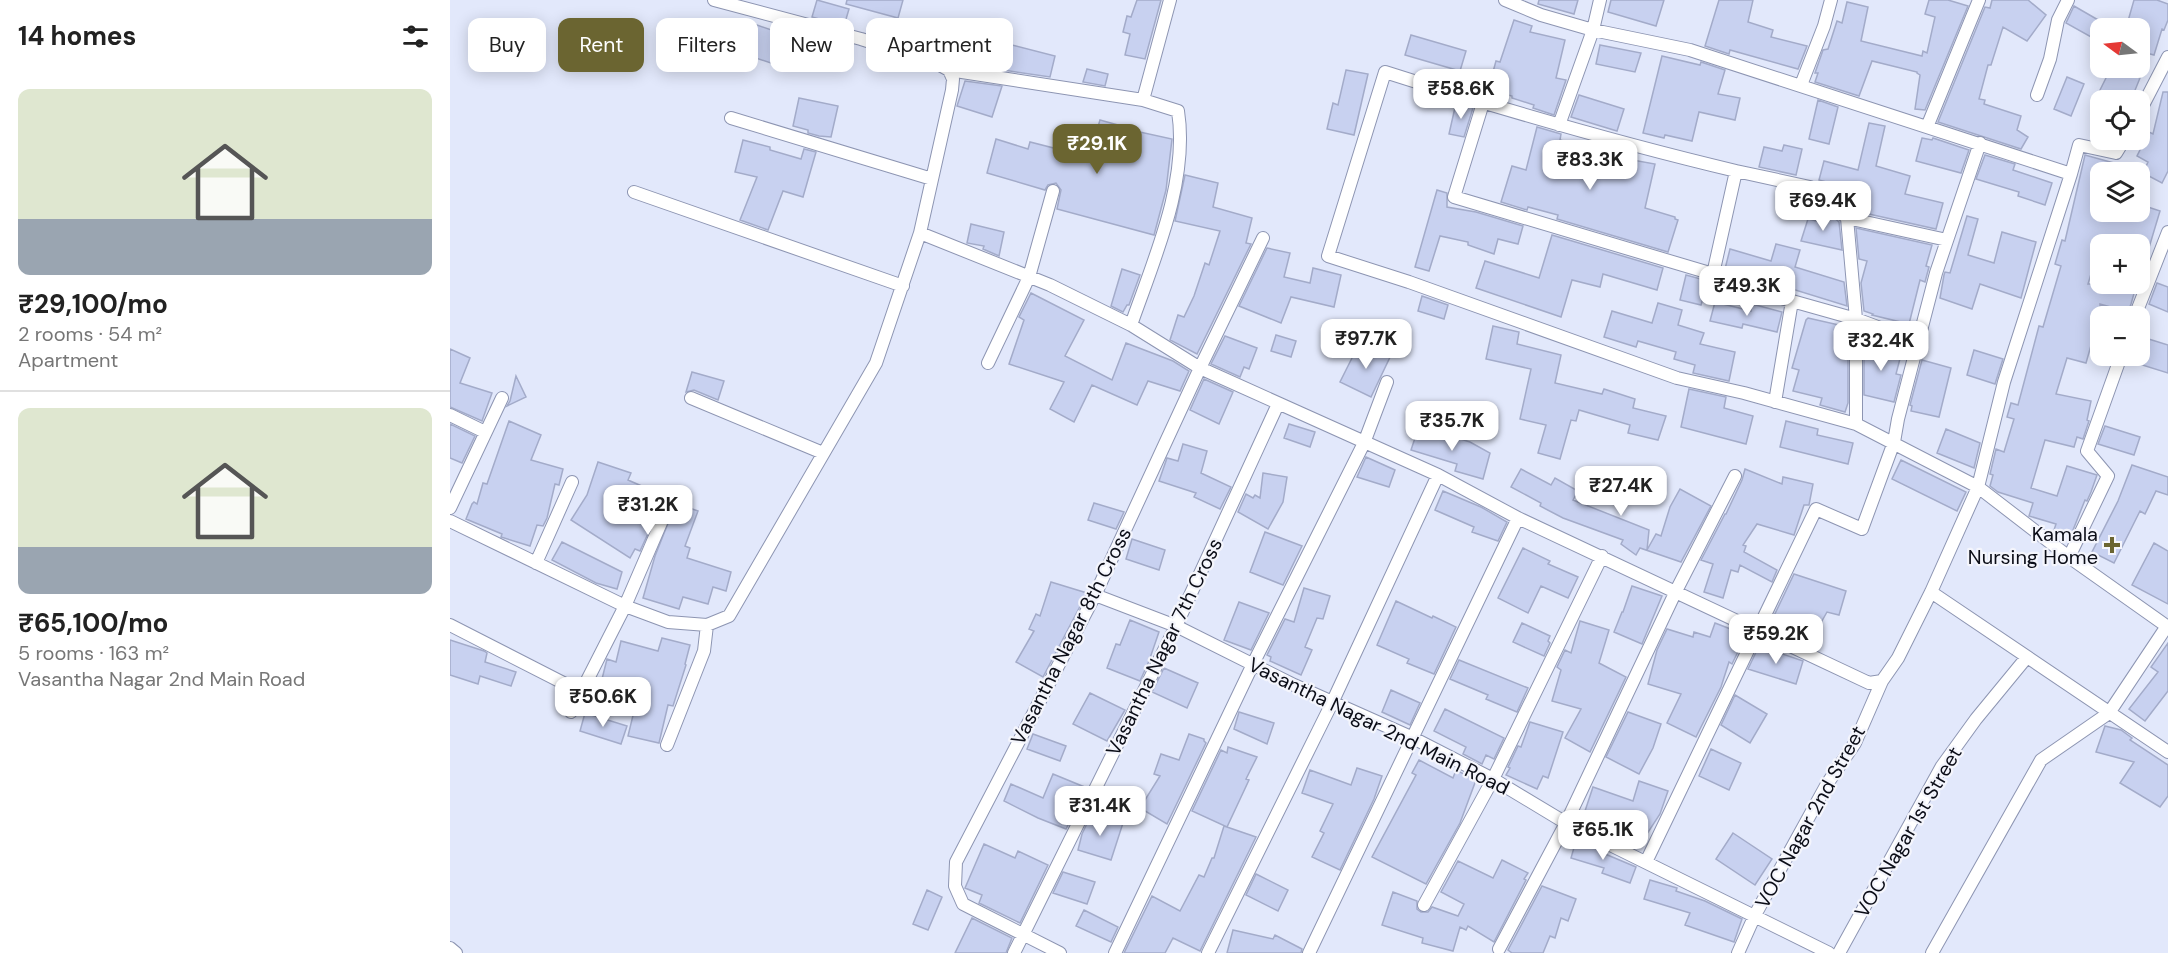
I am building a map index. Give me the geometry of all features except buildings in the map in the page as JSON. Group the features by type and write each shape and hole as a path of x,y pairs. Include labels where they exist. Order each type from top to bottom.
{"street":[{"path":"714,0 866,41"},
{"path":"1143,100 1170,0"},
{"path":"1505,0 1541,15 1593,30 1690,50 2071,174"},
{"path":"1559,125 1593,30 1600,0"},
{"path":"1801,85 1824,26 1831,0"},
{"path":"1927,127 1979,0"},
{"path":"2037,95 2050,59 2058,20 2068,0"},
{"path":"2150,99 2162,83 2168,57"},
{"path":"450,520 625,606 668,622 707,625 729,616 876,363 920,233 951,90 953,79 950,72"},
{"path":"962,72 1143,100 1178,111 1182,133 1171,209 1131,325"},
{"path":"1932,953 2041,760 2109,713 2167,626 2069,557 1978,487 1856,424 1677,378 1409,282 1328,256 1385,72 1644,149 1810,187 1847,218 1947,240"},
{"path":"1483,103 1454,197 1713,274 1727,282 1856,319 1918,342"},
{"path":"731,118 932,179"},
{"path":"1646,862 1816,509 1862,529 1894,442 1936,273 1980,143"},
{"name":"VOC Nagar 2nd Street","path":"1738,953 1755,915 1827,784 1855,743 1882,681 1898,658 1931,592 1978,487 2004,382 2079,145 2090,147"},
{"name":"VOC Nagar 2nd Street","path":"2102,150 2116,153 2118,150"},
{"path":"1713,274 1736,171"},
{"path":"988,363 1029,277 1053,191"},
{"path":"634,192 903,286"},
{"path":"1847,218 1856,319 1856,424"},
{"path":"2139,306 2168,232"},
{"path":"920,233 1029,277 1131,325 1200,368 1438,475 1518,518 1869,683 1882,681"},
{"name":"Vasantha Nagar 8th Cross","path":"1022,936 963,904 955,886 956,862 1095,595 1263,238"},
{"path":"1775,402 1792,301"},
{"path":"2069,557 2108,476 2087,451 2117,366"},
{"path":"1114,953 1253,664 1364,443 1387,382"},
{"path":"450,508 502,398"},
{"path":"691,398 823,453"},
{"name":"Vasantha Nagar 7th Cross","path":"1014,953 1176,626 1278,404"},
{"path":"450,415 485,432"},
{"path":"1208,953 1332,702 1438,475"},
{"path":"1499,949 1566,823 1676,591 1736,476"},
{"path":"536,563 572,482"},
{"path":"571,712 625,606 663,518"},
{"path":"1309,953 1518,518"},
{"path":"1424,905 1492,778 1602,556"},
{"path":"1931,592 2168,752"},
{"name":"Vasantha Nagar 2nd Main Road","path":"1095,595 1176,626 1332,702 1413,738 1492,778 1566,823 1755,915"},
{"path":"450,625 581,692"},
{"path":"667,745 704,651 707,625"},
{"name":"VOC Nagar 1st Street","path":"1839,953 1942,766 2027,657"},
{"path":"1755,915 1829,953"},
{"path":"1022,936 1060,953"},
{"path":"450,948 456,953"}],"place":[{"name":"Kamala Nursing Home","path":"2112,545"}]}
